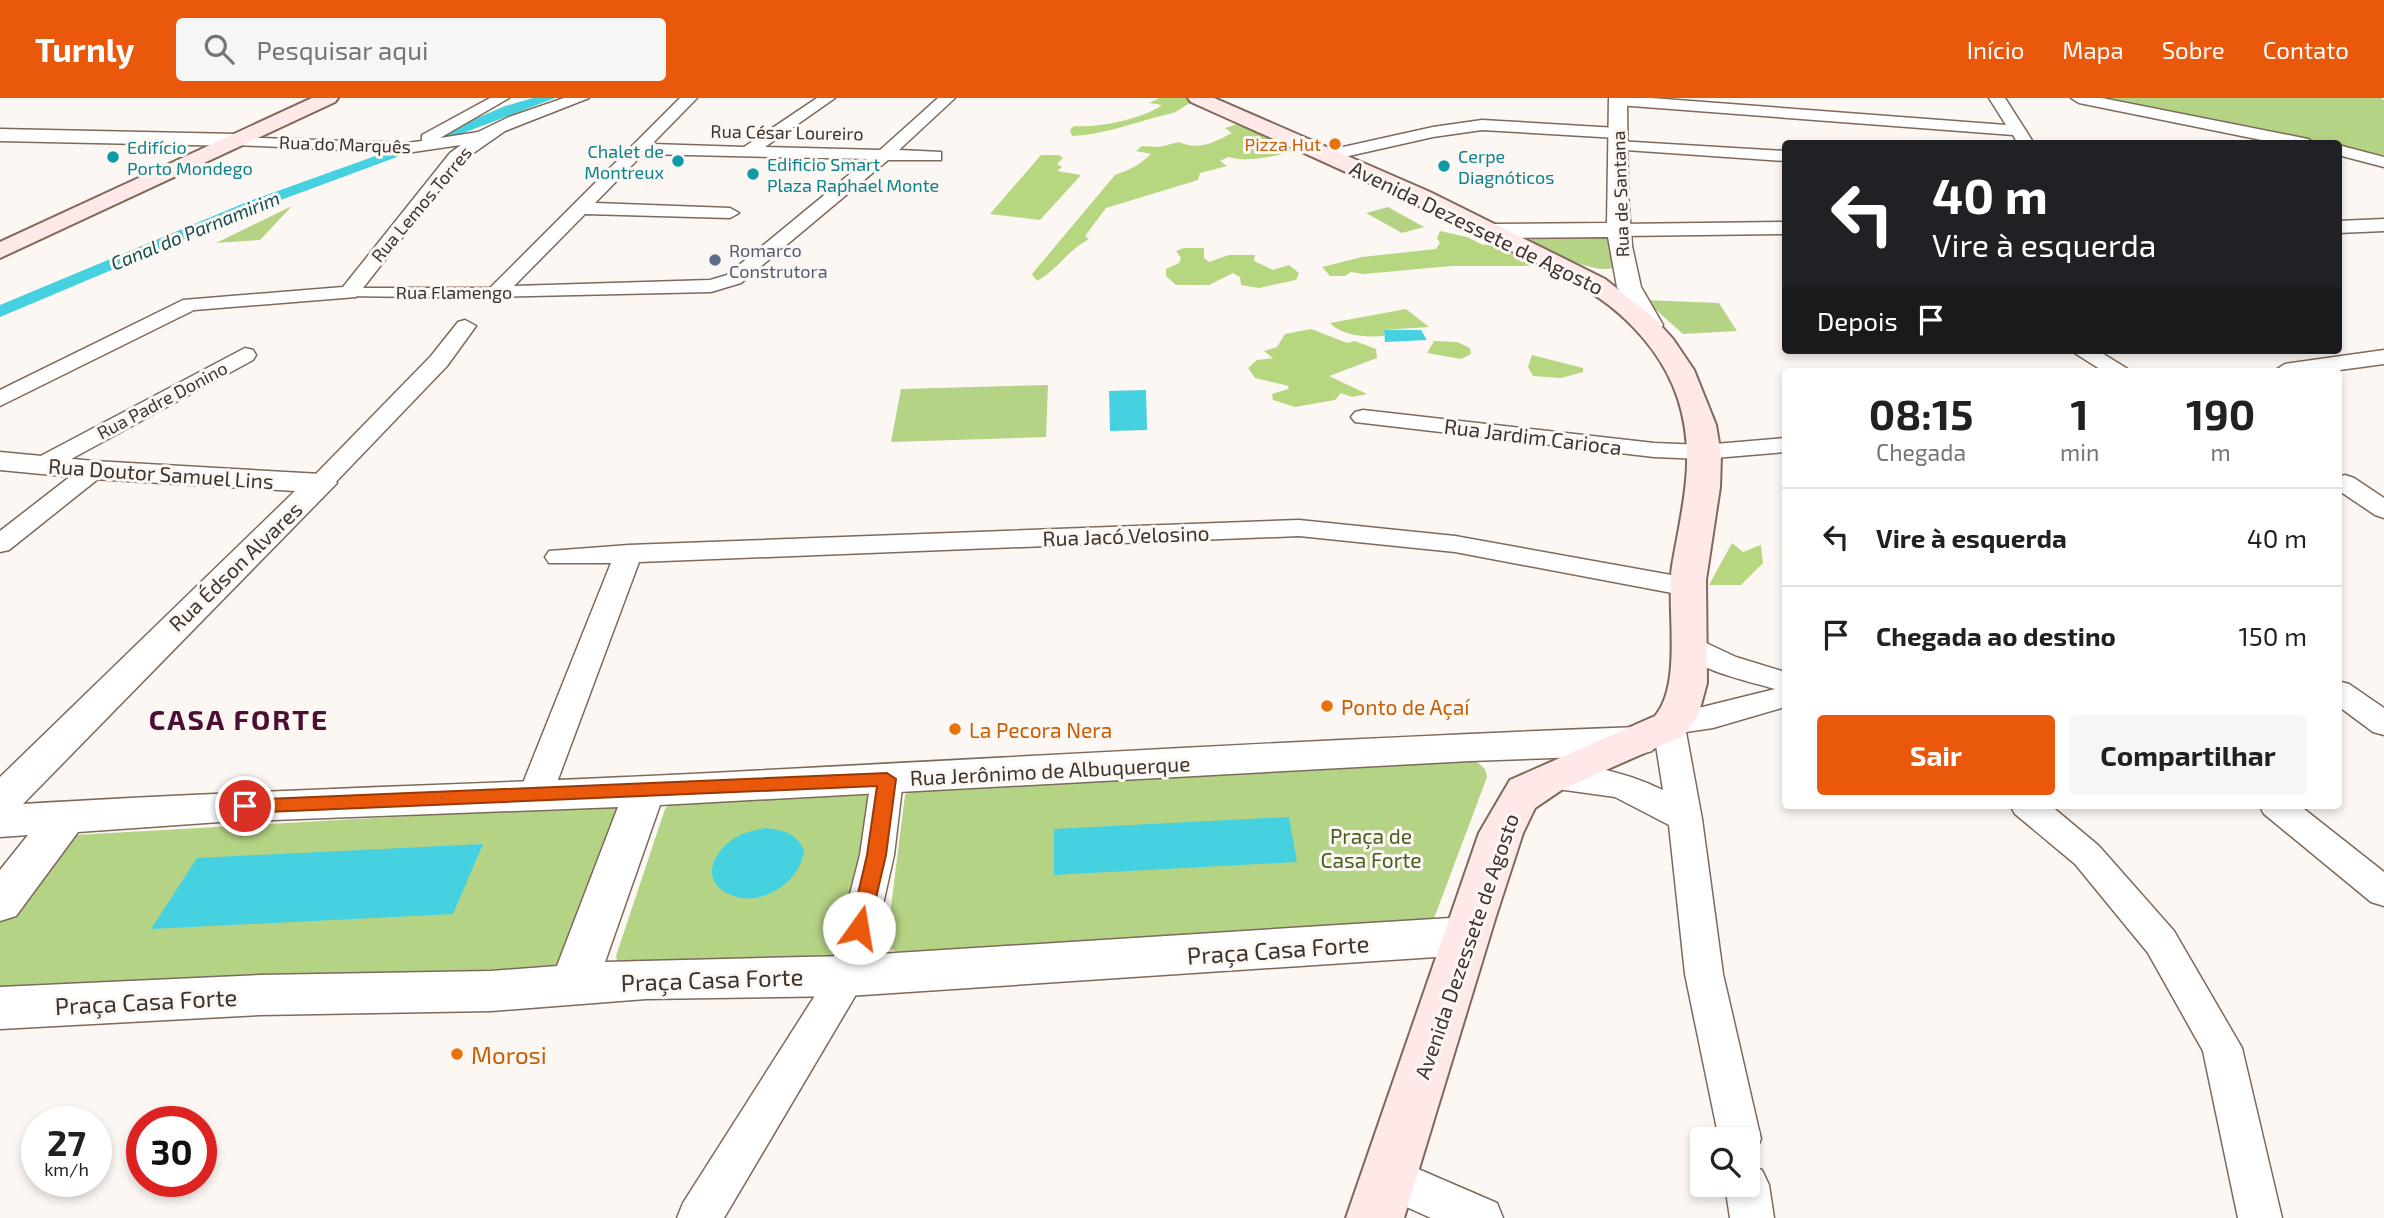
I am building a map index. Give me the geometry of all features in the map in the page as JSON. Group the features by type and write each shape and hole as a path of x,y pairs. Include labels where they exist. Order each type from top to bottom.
{"main road":[{"path":"0,251 328,98"},
{"name":"Avenida Dezessete de Agosto","path":"1198,98 1331,155 1494,231 1596,284 1620,300 1650,326 1681,367 1690,387 1699,421 1705,483 1688,587 1689,645 1680,712 1660,730 1548,778 1525,791 1512,810 1466,936 1382,1198"}],"street":[{"path":"405,148 501,98"},
{"name":"Rua Lemos Torres","path":"349,293 456,157 480,137 525,115 581,98"},
{"path":"496,293 689,98"},
{"path":"751,149 827,98"},
{"path":"886,153 947,98"},
{"path":"1997,98 2022,137"},
{"path":"2079,98 2288,140"},
{"path":"1618,99 2022,137"},
{"name":"Rua de Santana","path":"1618,99 1622,261 1629,288 1650,326"},
{"path":"1331,155 1433,132 1482,125 1782,156"},
{"name":"Rua do Marquês","path":"0,135 405,148 480,137"},
{"name":"Rua César Loureiro","path":"638,149 751,149 935,156"},
{"path":"2342,151 2384,162"},
{"name":"Rua Flamengo","path":"0,399 175,311 208,301 349,293 496,293 711,286 734,279 886,153"},
{"path":"431,159 456,157"},
{"path":"580,208 730,212"},
{"path":"2342,227 2384,225"},
{"path":"1494,231 1782,228"},
{"name":"Rua Édson Alvares","path":"0,802 163,636 321,483 439,361 465,326"},
{"path":"2088,354 2114,368"},
{"name":"Rua Padre Donino","path":"42,465 245,355"},
{"path":"2306,368 2384,357"},
{"name":"Rua Jardim Carioca","path":"1363,417 1654,450 1703,452 1782,445"},
{"name":"Rua Doutor Samuel Lins","path":"0,461 94,470 321,483"},
{"path":"0,544 94,470"},
{"path":"2342,484 2384,482"},
{"path":"2342,485 2384,510"},
{"name":"Rua Jacó Velosino","path":"559,557 1299,528 1455,544 1688,587"},
{"path":"536,793 629,554"},
{"path":"1689,645 1725,664 1782,681"},
{"path":"2342,694 2384,724"},
{"path":"1737,1127 1704,974 1685,819 1660,730 1782,698"},
{"name":"Rua Jerônimo de Albuquerque","path":"0,821 220,807 536,793 645,791 1471,747 1660,730"},
{"path":"1548,778 1607,781 1629,786 1648,794 1685,819"},
{"path":"699,1218 848,976 877,855 887,779"},
{"path":"573,985 645,791"},
{"path":"2032,809 2087,855 2161,942 2222,1048 2260,1218"},
{"path":"2281,809 2384,892"},
{"path":"0,903 64,819"},
{"name":"Praça Casa Forte","path":"0,1008 260,995 491,990 646,979 848,976 1466,936"},
{"path":"1749,1197 1752,1218"},
{"path":"1382,1198 1482,1218"}],"green space":[{"path":"1159,98 1186,98 1193,102 1172,113 1110,130 1072,136 1070,130 1074,126 1120,122 1154,110 1162,105 1149,103"},
{"path":"2077,98 2384,100 2384,162 2342,153 2342,140 2284,140"},
{"path":"1244,122 1299,149 1255,159 1228,157 1220,161 1227,166 1200,173 1198,180 1106,208 1085,236 1089,239 1037,281 1032,274 1115,175 1134,167 1151,154 1136,151 1142,146 1159,147 1179,142 1193,146 1206,144 1232,133 1225,128"},
{"path":"1041,155 1059,155 1063,158 1057,164 1062,167 1057,171 1081,175 1040,220 990,214"},
{"path":"292,206 260,240 216,243"},
{"path":"1388,207 1424,227 1402,233 1366,213"},
{"path":"1440,231 1467,237 1483,245 1492,244 1536,266 1451,266 1364,274 1351,272 1345,276 1330,276 1322,267 1362,257 1436,249 1440,243 1437,238"},
{"path":"1607,236 1612,239 1612,268 1604,269 1569,260 1545,249 1530,238"},
{"path":"1184,248 1204,248 1204,258 1209,262 1229,255 1255,255 1254,261 1273,270 1289,265 1299,273 1296,280 1259,288 1241,285 1240,277 1233,273 1209,285 1176,285 1166,276 1166,269 1179,263 1181,258 1176,251"},
{"path":"1645,300 1719,303 1737,331 1683,334"},
{"path":"1406,309 1429,327 1384,330 1384,336 1370,336 1348,334 1330,323"},
{"path":"1311,329 1347,343 1355,341 1376,349 1377,358 1329,376 1367,394 1352,397 1341,393 1335,400 1295,407 1273,400 1272,394 1288,389 1289,386 1255,378 1248,368 1257,360 1273,358 1264,351 1277,347 1285,334"},
{"path":"1434,341 1457,342 1470,348 1471,354 1461,359 1427,353"},
{"path":"1532,355 1583,368 1583,372 1561,378 1533,376 1528,367"},
{"path":"1048,385 1046,437 891,442 901,389"},
{"path":"1732,543 1743,552 1761,545 1763,563 1741,585 1709,585"},
{"name":"Praça de Casa Forte","path":"1475,760 1485,769 1487,777 1433,921 900,953 886,947 905,795 909,791"},
{"path":"869,793 873,798 837,955 626,965 617,961 616,956 665,809 670,804"},
{"path":"624,804 560,969 0,995 0,913 74,835"}],"water":[{"path":"1384,330 1421,330 1427,340 1385,342"},
{"path":"1146,390 1147,430 1110,431 1109,391"},
{"path":"1289,817 1297,862 1054,875 1054,829"},
{"path":"765,828 789,833 801,844 804,850 801,863 794,874 774,892 761,897 734,896 722,890 716,884 712,870 717,855 728,842 738,836"},
{"path":"483,844 453,914 151,929 197,858"}],"waterway":[{"name":"Canal do Parnamirim","path":"445,135 510,109 548,98"},
{"name":"Canal do Parnamirim","path":"0,312 253,205 392,154"}],"place":[{"name":"Pizza Hut","path":"1335,144"},
{"name":"Edifício Porto Mondego","path":"113,157"},
{"name":"Chalet de Montreux","path":"678,161"},
{"name":"Cerpe Diagnóticos","path":"1444,166"},
{"name":"Edificio Smart Plaza Raphael Monte","path":"753,174"},
{"name":"Romarco Construtora","path":"715,260"},
{"name":"Ponto de Açaí","path":"1327,706"},
{"name":"La Pecora Nera","path":"955,729"},
{"name":"Morosi","path":"457,1054"}],"district":[{"name":"CASA FORTE","path":"239,719"}],"route":[{"path":"245,806 887,779 877,855 859,928"}]}
